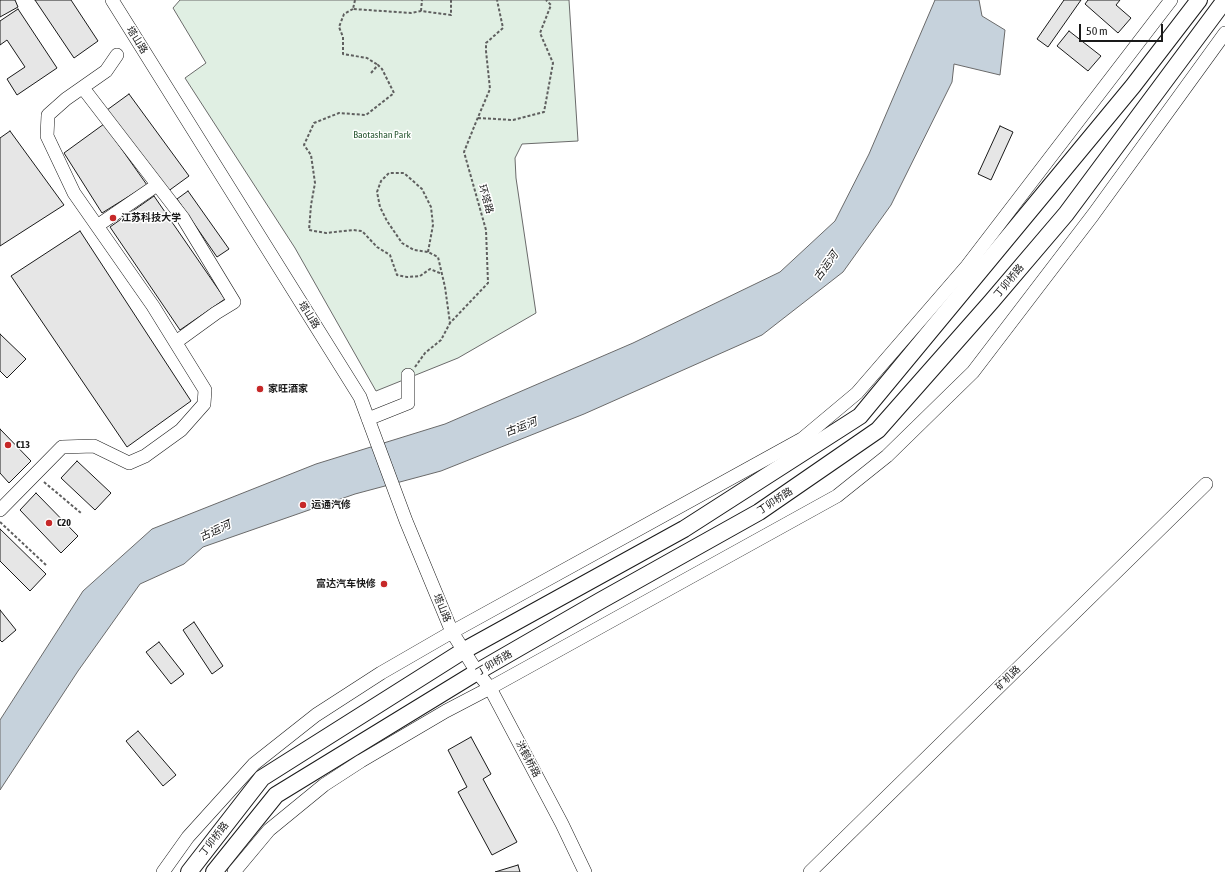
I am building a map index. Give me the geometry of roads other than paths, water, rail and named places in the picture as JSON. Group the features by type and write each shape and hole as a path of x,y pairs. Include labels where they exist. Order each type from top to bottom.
{"main road":[{"name":"丁卯桥路","path":"189,872 262,778 462,651 684,529 860,416 1133,86 1199,0"},
{"name":"丁卯桥路","path":"214,872 276,795 477,672 759,512 878,430 986,308 1066,214 1225,0"}],"street":[{"name":"塔山路","path":"112,0 360,396 406,521 452,632 462,651"},
{"path":"163,872 188,837 254,764 316,715 381,673 452,632 802,439 857,392 967,266 1171,0"},
{"path":"234,872 269,830 324,786 361,761 446,711 837,496 887,456 973,372 1093,215 1225,33"},
{"path":"2,504 62,447 94,446 129,463 145,456 181,430 204,404 206,390 153,306 74,193 47,136 48,115 66,99 106,71 117,55"},
{"path":"83,88 183,218 234,302 176,342"},
{"path":"97,226 157,185"},
{"path":"368,419 408,403 408,375"},
{"name":"矿机路","path":"810,872 1206,484"},
{"name":"洪鹤桥路","path":"462,651 490,688 562,824 585,872"}],"water":[{"name":"古运河","path":"935,0 979,0 982,16 1005,30 1000,75 954,64 952,82 891,205 843,272 762,335 584,414 441,471 355,494 203,547 184,564 140,584 78,671 0,790 0,720 83,591 152,529 316,464 445,424 633,343 780,272 835,221 869,154"}],"place":[{"name":"江苏科技大学","path":"113,218"},
{"name":"家旺酒家","path":"260,389"},
{"name":"C13","path":"8,445"},
{"name":"运通汽修","path":"303,505"},
{"name":"C20","path":"49,523"},
{"name":"富达汽车快修","path":"384,584"}],"park label":[{"name":"Baotashan Park","path":"382,135"}]}
